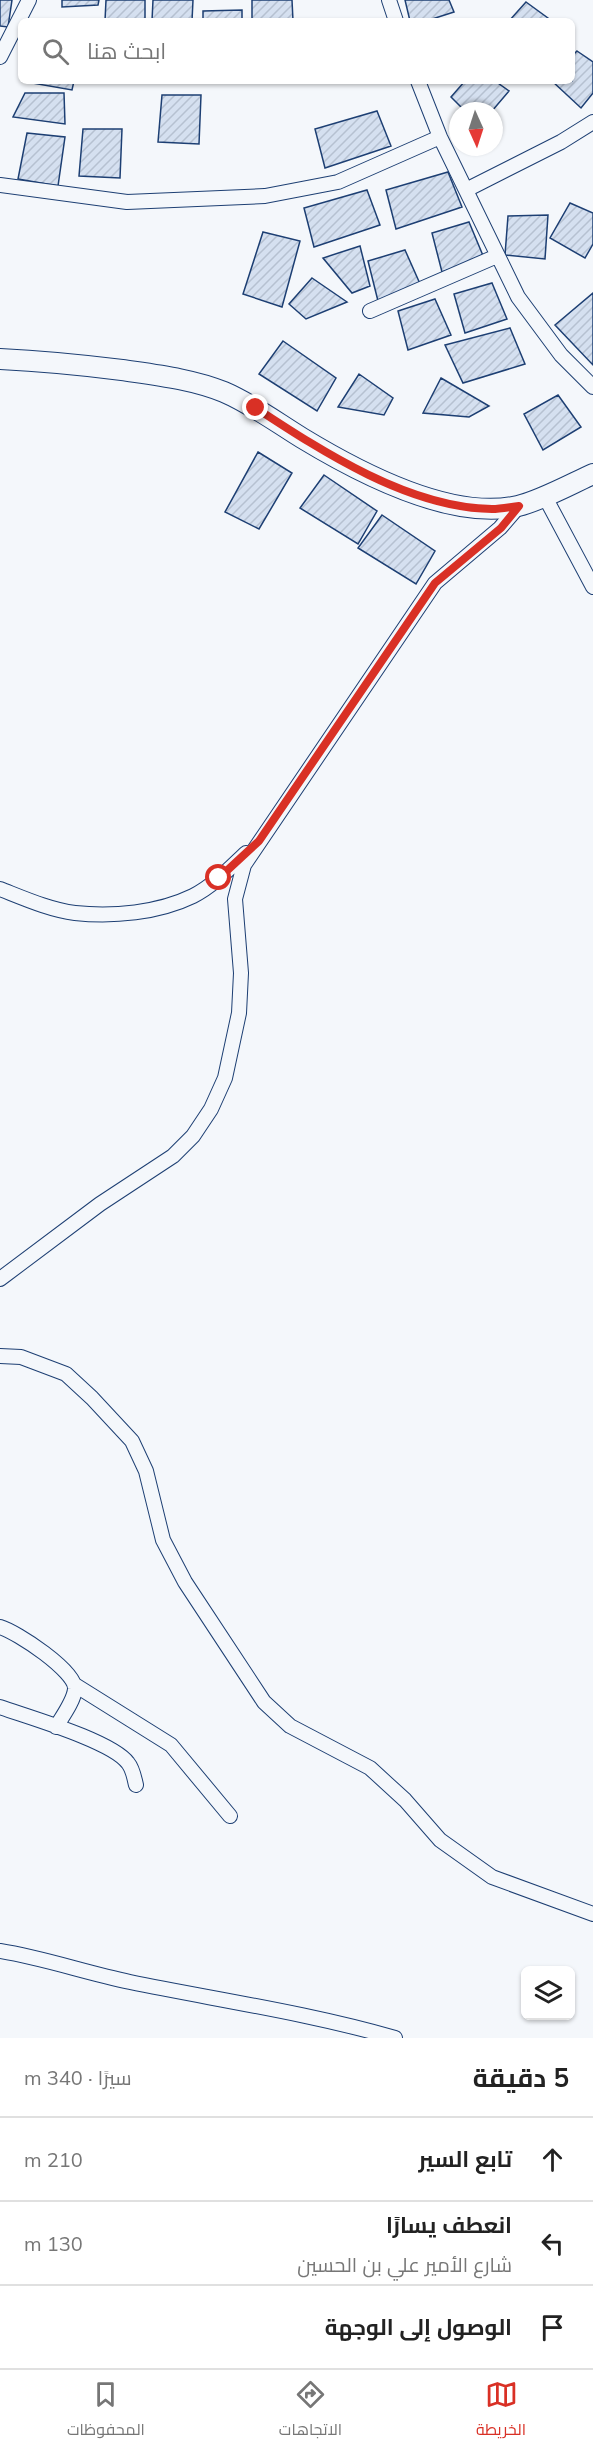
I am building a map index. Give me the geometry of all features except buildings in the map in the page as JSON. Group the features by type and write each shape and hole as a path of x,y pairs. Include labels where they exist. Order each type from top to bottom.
{"street":[{"path":"20,18 29,0"},
{"path":"389,0 395,18"},
{"path":"0,57 18,22"},
{"path":"419,84 440,137 518,297 561,355 593,387"},
{"path":"466,190 561,142 593,122"},
{"path":"0,185 127,202 265,196 338,182 440,137"},
{"path":"370,312 497,256"},
{"path":"0,359 108,369 189,381 223,392 373,476 433,500 492,509 519,506 593,474"},
{"path":"544,495 593,586"},
{"path":"0,1279 100,1204 173,1156 193,1136 211,1109 225,1078 239,1013 241,973 235,899 244,865 435,583 501,528 519,506"},
{"path":"0,889 73,913 118,914 158,909 193,896 219,878 259,841"},
{"path":"0,1356 21,1358 66,1374 132,1441 146,1471 164,1540 174,1561 185,1582 264,1702 290,1726 370,1768 405,1800 440,1840 492,1877 593,1914"},
{"path":"0,1627 23,1637 39,1649 73,1680 75,1685 171,1745 230,1816"},
{"path":"56,1727 72,1697 75,1685"},
{"path":"0,1707 87,1737 121,1756 132,1769 136,1785"},
{"path":"0,1951 28,1956 113,1979 305,2017 395,2038"}],"route":[{"path":"219,878 259,841 435,583 501,528 519,506 492,509 464,506 433,500 407,491 373,476 304,439 256,408"}]}
